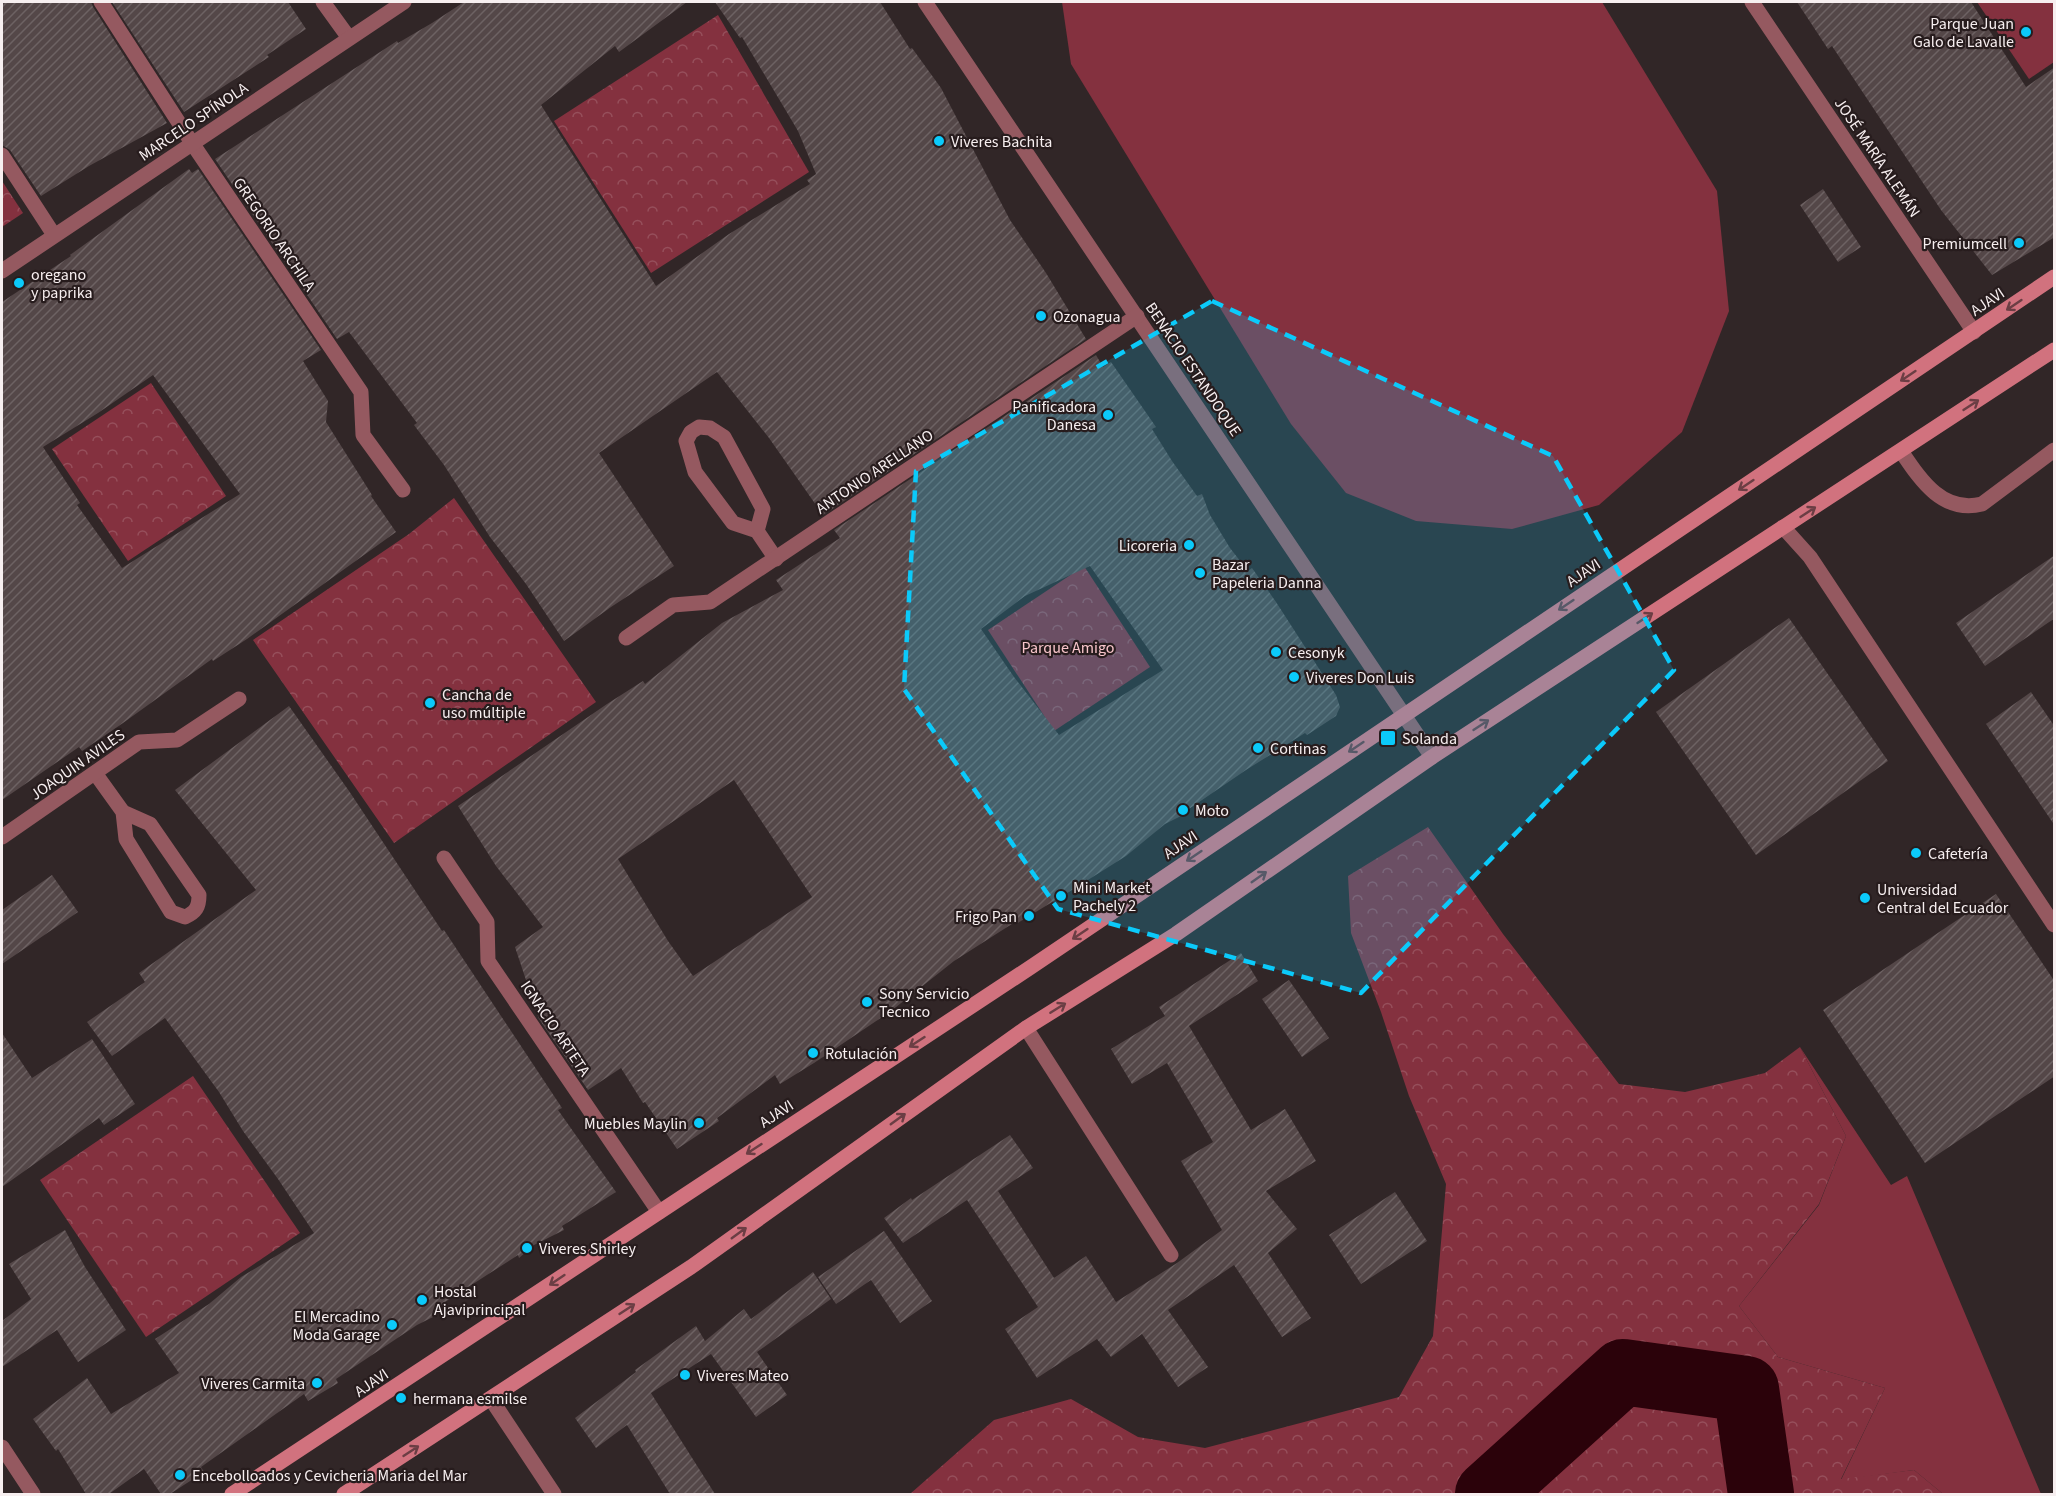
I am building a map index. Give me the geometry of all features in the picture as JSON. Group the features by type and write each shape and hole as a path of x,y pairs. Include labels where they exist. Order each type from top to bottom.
{"street":[{"name":"GREGORIO ARCHILA","path":"101,2 192,143 361,392 363,435 403,490"},
{"path":"323,2 349,38"},
{"name":"MARCELO SPÍNOLA","path":"2,270 404,2"},
{"name":"BENACIO ESTANDOQUE","path":"925,2 1432,757"},
{"name":"JOSÉ MARÍA ALEMÁN","path":"1752,2 1974,332"},
{"path":"2,155 54,235"},
{"name":"AJAVI","path":"232,1494 1031,967 2055,277"},
{"name":"ANTONIO ARELLANO","path":"626,638 673,605 710,602 1137,316"},
{"path":"345,1494 692,1267 1026,1028 1176,934 1432,757 2055,350"},
{"path":"757,531 763,509 724,437 710,428 699,427 691,432 686,441 695,472 733,523 757,531 776,559"},
{"path":"1901,451 1920,479 1940,498 1970,507 1982,504 2055,450"},
{"path":"1783,528 1810,557 2055,925"},
{"name":"JOAQUIN AVILES","path":"2,837 139,742 177,740 239,699"},
{"path":"95,773 123,813 126,839 171,912 185,917 193,913 199,905 199,895 150,824 123,813"},
{"name":"IGNACIO ARTETA","path":"444,858 487,922 488,961 659,1212"},
{"path":"1026,1028 1171,1255"},
{"path":"491,1398 554,1494"},
{"path":"2,1447 33,1494"}],"highlighted area":[{"path":"1212,301 1553,456 1674,670 1361,993 1058,909 904,689 916,471"}],"green space":[{"path":"1062,2 1602,2 1717,191 1729,311 1682,432 1599,505 1512,529 1416,521 1346,493 1291,424 1071,64"},
{"name":"Parque Juan Galo de Lavalle","path":"1977,2 2054,2 2054,62 2029,79"},
{"path":"718,15 809,172 651,273 554,121"},
{"path":"2,181 23,213 2,227"},
{"path":"151,383 226,496 128,561 52,449"},
{"path":"454,498 596,702 394,843 253,640 409,534"},
{"name":"Parque Amigo","path":"1084,566 1150,667 1054,731 988,630"},
{"path":"1428,827 1503,934 1619,1084 1685,1092 1765,1073 1800,1047 1846,1136 1819,1204 1739,1306 1778,1357 1885,1388 1841,1479 1914,1470 1943,1494 910,1494 994,1420 1071,1399 1138,1437 1205,1448 1399,1397 1433,1336 1446,1184 1409,1096 1351,933 1348,876"},
{"path":"1800,1047 1891,1185 1907,1176 2041,1494 1943,1494 1914,1470 1841,1480 1885,1388 1778,1357 1739,1306 1819,1205 1846,1136"},
{"path":"193,1076 300,1233 146,1337 40,1180"}],"building":[{"path":"2,2 91,2 167,123 89,166 41,196 10,150 2,145"},
{"path":"112,2 288,2 306,29 267,55 269,57 184,112"},
{"path":"464,2 687,2 619,52 615,46 541,105 656,286 729,234 810,184 807,180 816,174 798,131 742,37 740,38 715,2 880,2 910,49 912,48 941,88 1010,220 1046,273 1086,339 823,515 769,438 717,372 599,453 674,566 564,641 526,584 490,537 444,465 414,425 417,423 349,332 337,339 215,159 397,41 398,43"},
{"path":"1797,2 1971,2 2026,87 2055,67 2055,237 1992,275 1941,210 1832,46 1828,49"},
{"path":"189,169 192,173 198,169 321,350 303,361 328,401 326,422 396,532 247,639 213,661 212,659 82,751 79,747 2,800 2,302","holes":["153,375 240,494 122,568 77,505 80,503 43,447"]},
{"path":"1823,189 1861,247 1838,262 1800,205"},
{"path":"1096,355 1103,367 1111,362 1156,427 1152,429 1172,461 1197,496 1202,494 1210,515 1230,548 1248,571 1252,568 1276,602 1336,695 1340,707 1336,716 1246,770 1186,811 1187,813 1165,824 1126,856 954,961 891,1011 814,1063 780,1084 775,1075 717,1118 719,1121 677,1149 645,1102 643,1103 621,1068 588,1090 539,1019 515,947 543,927 496,866 458,806 607,704 643,681 645,684 722,623 783,590 776,580 840,538 834,530","holes":["1090,566 1163,670 1059,735 1014,677 981,629 1025,596","734,780 812,897 693,976 668,941 618,859"]},
{"path":"2055,555 2055,618 1985,666 1956,623"},
{"path":"1789,618 1888,761 1756,855 1656,712"},
{"path":"2031,692 2055,727 2055,826 1986,724"},
{"path":"289,706 349,791 442,931 444,930 562,1108 558,1110 616,1192 562,1226 564,1230 534,1245 519,1258 518,1255 445,1302 449,1309 417,1325 336,1379 338,1383 308,1401 304,1394 201,1467 204,1472 170,1494 161,1494 144,1469 109,1494 86,1494 58,1449 56,1451 33,1419 87,1378 111,1414 179,1373 155,1339 209,1304 241,1277 314,1233 243,1131 219,1092 165,1018 112,1056 87,1022 145,982 139,973 256,890 175,790"},
{"path":"52,875 78,912 2,964 2,910"},
{"path":"1996,894 2055,982 2055,1076 1925,1163 1823,1010"},
{"path":"1241,953 1258,981 1189,1026 1251,1130 1285,1109 1316,1161 1266,1191 1297,1229 1268,1253 1311,1318 1282,1337 1234,1265 1168,1310 1208,1367 1178,1387 1142,1334 1111,1357 1097,1339 1037,1378 1005,1329 1038,1307 967,1200 903,1243 884,1218 911,1198 912,1200 1010,1135 1033,1168 998,1191 1054,1278 1086,1256 1116,1302 1177,1263 1222,1230 1181,1161 1213,1142 1167,1063 1132,1084 1111,1049 1165,1016 1159,1007"},
{"path":"1289,980 1329,1038 1302,1057 1262,999"},
{"path":"2,1033 32,1078 92,1039 135,1104 104,1125 99,1118 2,1187"},
{"path":"1395,1192 1427,1241 1361,1284 1329,1235"},
{"path":"65,1230 85,1267 126,1330 78,1362 57,1330 2,1367 2,1321 31,1299 9,1264"},
{"path":"884,1231 932,1301 900,1323 871,1280 836,1304 818,1277"},
{"path":"813,1272 831,1299 757,1352 787,1395 756,1417 711,1354 651,1393 649,1390 715,1494 670,1494 627,1425 596,1448 575,1418 636,1372 635,1370 696,1326 705,1341 744,1309 751,1319"}],"waterway":[{"path":"1488,1494 1623,1372 1746,1389 1761,1494"}],"place":[{"name":"Parque Juan Galo de Lavalle","path":"2026,32"},
{"name":"Viveres Bachita","path":"939,141"},
{"name":"Premiumcell","path":"2019,243"},
{"name":"oregano y paprika","path":"19,283"},
{"name":"Ozonagua","path":"1041,316"},
{"name":"Panificadora Danesa","path":"1108,415"},
{"name":"Licoreria","path":"1189,545"},
{"name":"Bazar Papeleria Danna","path":"1200,573"},
{"name":"Cesonyk","path":"1276,652"},
{"name":"Viveres Don Luis","path":"1294,677"},
{"name":"Cancha de uso múltiple","path":"430,703"},
{"name":"Solanda","path":"1388,738"},
{"name":"Cortinas","path":"1258,748"},
{"name":"Moto","path":"1183,810"},
{"name":"Cafetería","path":"1916,853"},
{"name":"Mini Market Pachely 2","path":"1061,896"},
{"name":"Universidad Central del Ecuador","path":"1865,898"},
{"name":"Frigo Pan","path":"1029,916"},
{"name":"Sony Servicio Tecnico","path":"867,1002"},
{"name":"Rotulación","path":"813,1053"},
{"name":"Muebles Maylin","path":"699,1123"},
{"name":"Viveres Shirley","path":"527,1248"},
{"name":"Hostal Ajaviprincipal","path":"422,1300"},
{"name":"El Mercadino Moda Garage","path":"392,1325"},
{"name":"Viveres Mateo","path":"685,1375"},
{"name":"Viveres Carmita","path":"317,1383"},
{"name":"hermana esmilse","path":"401,1398"},
{"name":"Encebolloados y Cevicheria Maria del Mar","path":"180,1475"}]}
